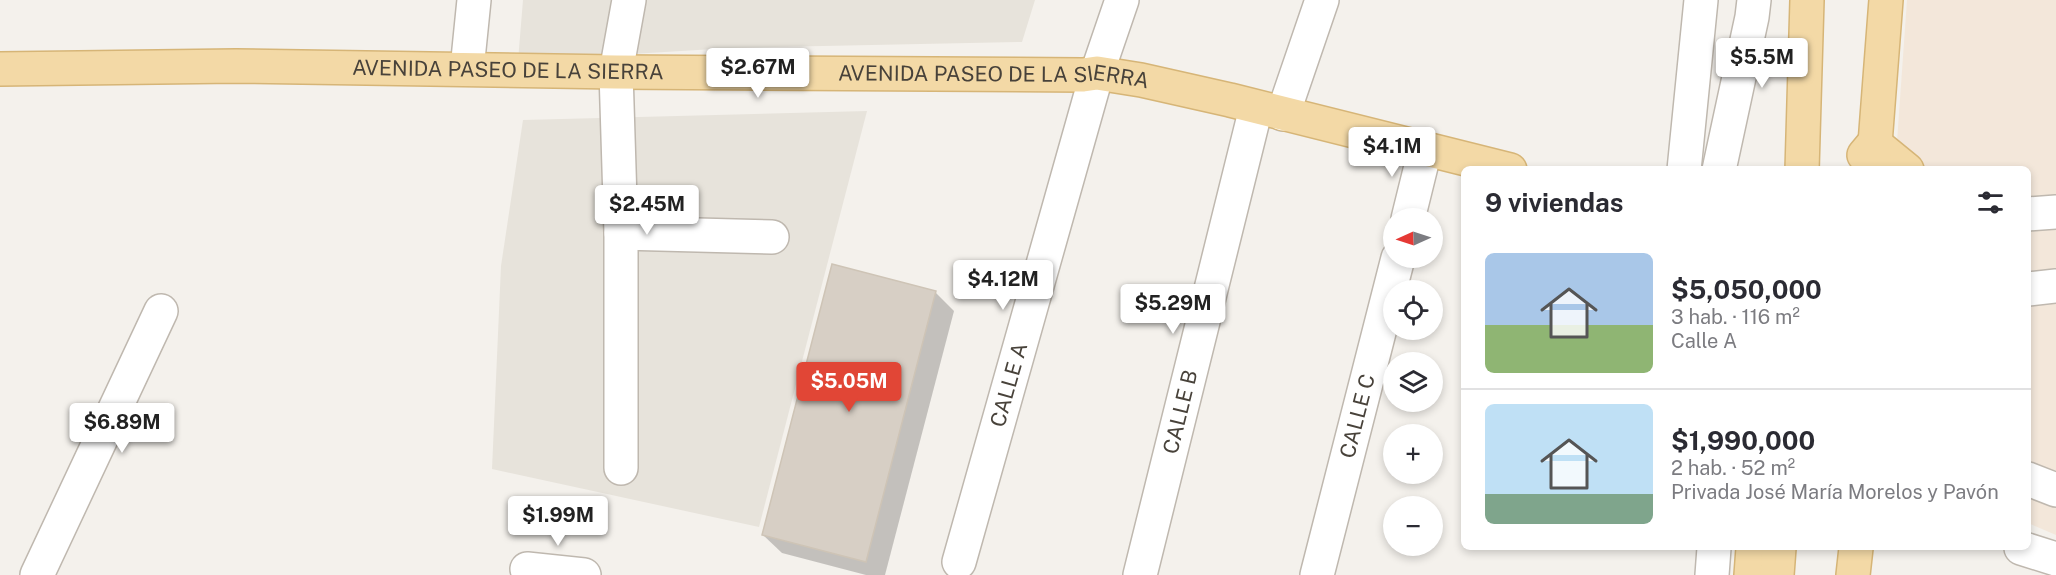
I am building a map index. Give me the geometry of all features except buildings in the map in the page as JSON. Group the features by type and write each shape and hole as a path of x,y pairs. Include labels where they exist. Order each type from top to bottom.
{"main road":[{"path":"1802,166 1807,0"},
{"path":"1874,156 1886,0"},
{"name":"AVENIDA PASEO DE LA SIERRA","path":"0,69 236,66 616,72 1083,75 1097,73 1141,80 1493,166"},
{"path":"1858,166 1874,156"},
{"path":"1874,156 1898,166"},
{"path":"1751,575 1753,550"},
{"path":"1777,575 1779,550"},
{"path":"1853,575 1856,550"}],"street":[{"path":"467,69 474,0"},
{"path":"621,468 621,233 616,72 628,0"},
{"name":"CALLE A","path":"959,562 1097,73 1122,0"},
{"name":"CALLE B","path":"1140,575 1269,111 1322,0"},
{"path":"1684,166 1701,0"},
{"path":"1720,166 1754,0"},
{"path":"1411,208 1425,150"},
{"path":"2031,214 2056,212"},
{"path":"621,233 772,237"},
{"name":"CALLE C","path":"1317,575 1395,268"},
{"path":"2031,289 2056,286"},
{"path":"37,575 161,311"},
{"path":"2031,480 2056,490"},
{"path":"1712,575 1714,550"},
{"path":"2027,550 2056,559"},
{"path":"527,569 584,575"}],"shaded area":[{"path":"523,0 1035,0 1022,42 730,48 518,61"},
{"path":"1907,0 2056,0 2056,535 2031,524 2031,166 1895,166"},
{"path":"867,111 759,527 492,469 501,266 523,120"}]}
